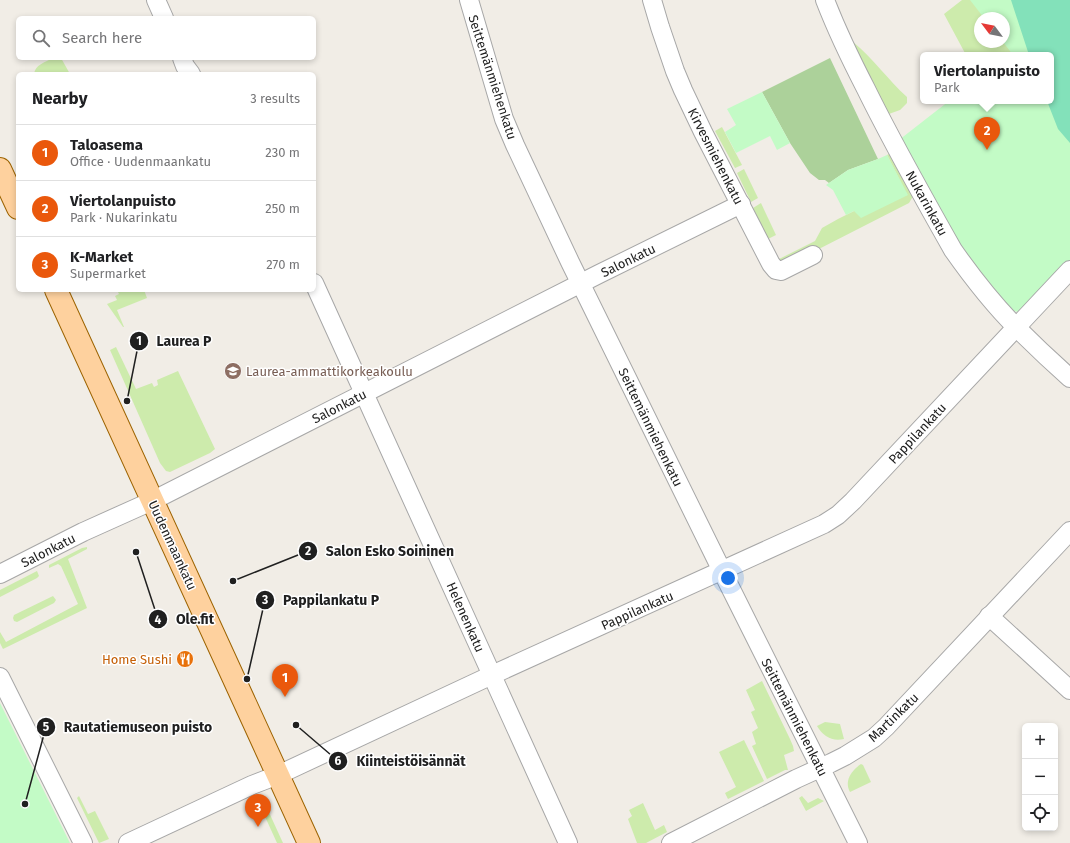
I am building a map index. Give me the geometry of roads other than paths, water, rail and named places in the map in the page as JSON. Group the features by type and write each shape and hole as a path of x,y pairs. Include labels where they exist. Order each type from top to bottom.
{"main road":[{"path":"0,169 16,204"},
{"name":"Uudenmaankatu","path":"57,292 309,843"}],"street":[{"path":"156,0 163,16"},
{"name":"Seittemänmiehenkatu","path":"469,0 507,126 515,145 580,283 858,843"},
{"name":"Kirvesmiehenkatu","path":"652,0 662,34 683,90 771,264 776,270 781,271 813,255"},
{"name":"Nukarinkatu","path":"826,0 844,45 884,126 953,250 992,300 1016,327 1070,378"},
{"path":"183,60 190,72"},
{"name":"Salonkatu","path":"0,574 83,532 152,500 580,283 741,204"},
{"name":"Pappilankatu","path":"128,843 824,524 838,515 853,501 1070,270"},
{"name":"Helenenkatu","path":"316,287 568,843"},
{"name":"Martinkatu","path":"671,843 789,782 854,751 874,738 1070,531"},
{"path":"989,616 1070,690"},
{"path":"0,677 83,843"}],"place":[{"name":"Viertolanpuisto","path":"987,150"},
{"name":"Laurea-ammattikorkeakoulu","path":"233,371"},
{"name":"Laurea P","path":"127,401"},
{"name":"Ole.fit","path":"136,552"},
{"name":"Salon Esko Soininen","path":"233,581"},
{"name":"Home Sushi","path":"185,659"},
{"name":"Pappilankatu P","path":"247,679"},
{"name":"Taloasema","path":"285,697"},
{"name":"Kiinteistöisännät","path":"296,725"},
{"name":"Rautatiemuseon puisto","path":"25,804"},
{"name":"K-Market","path":"258,827"}]}
